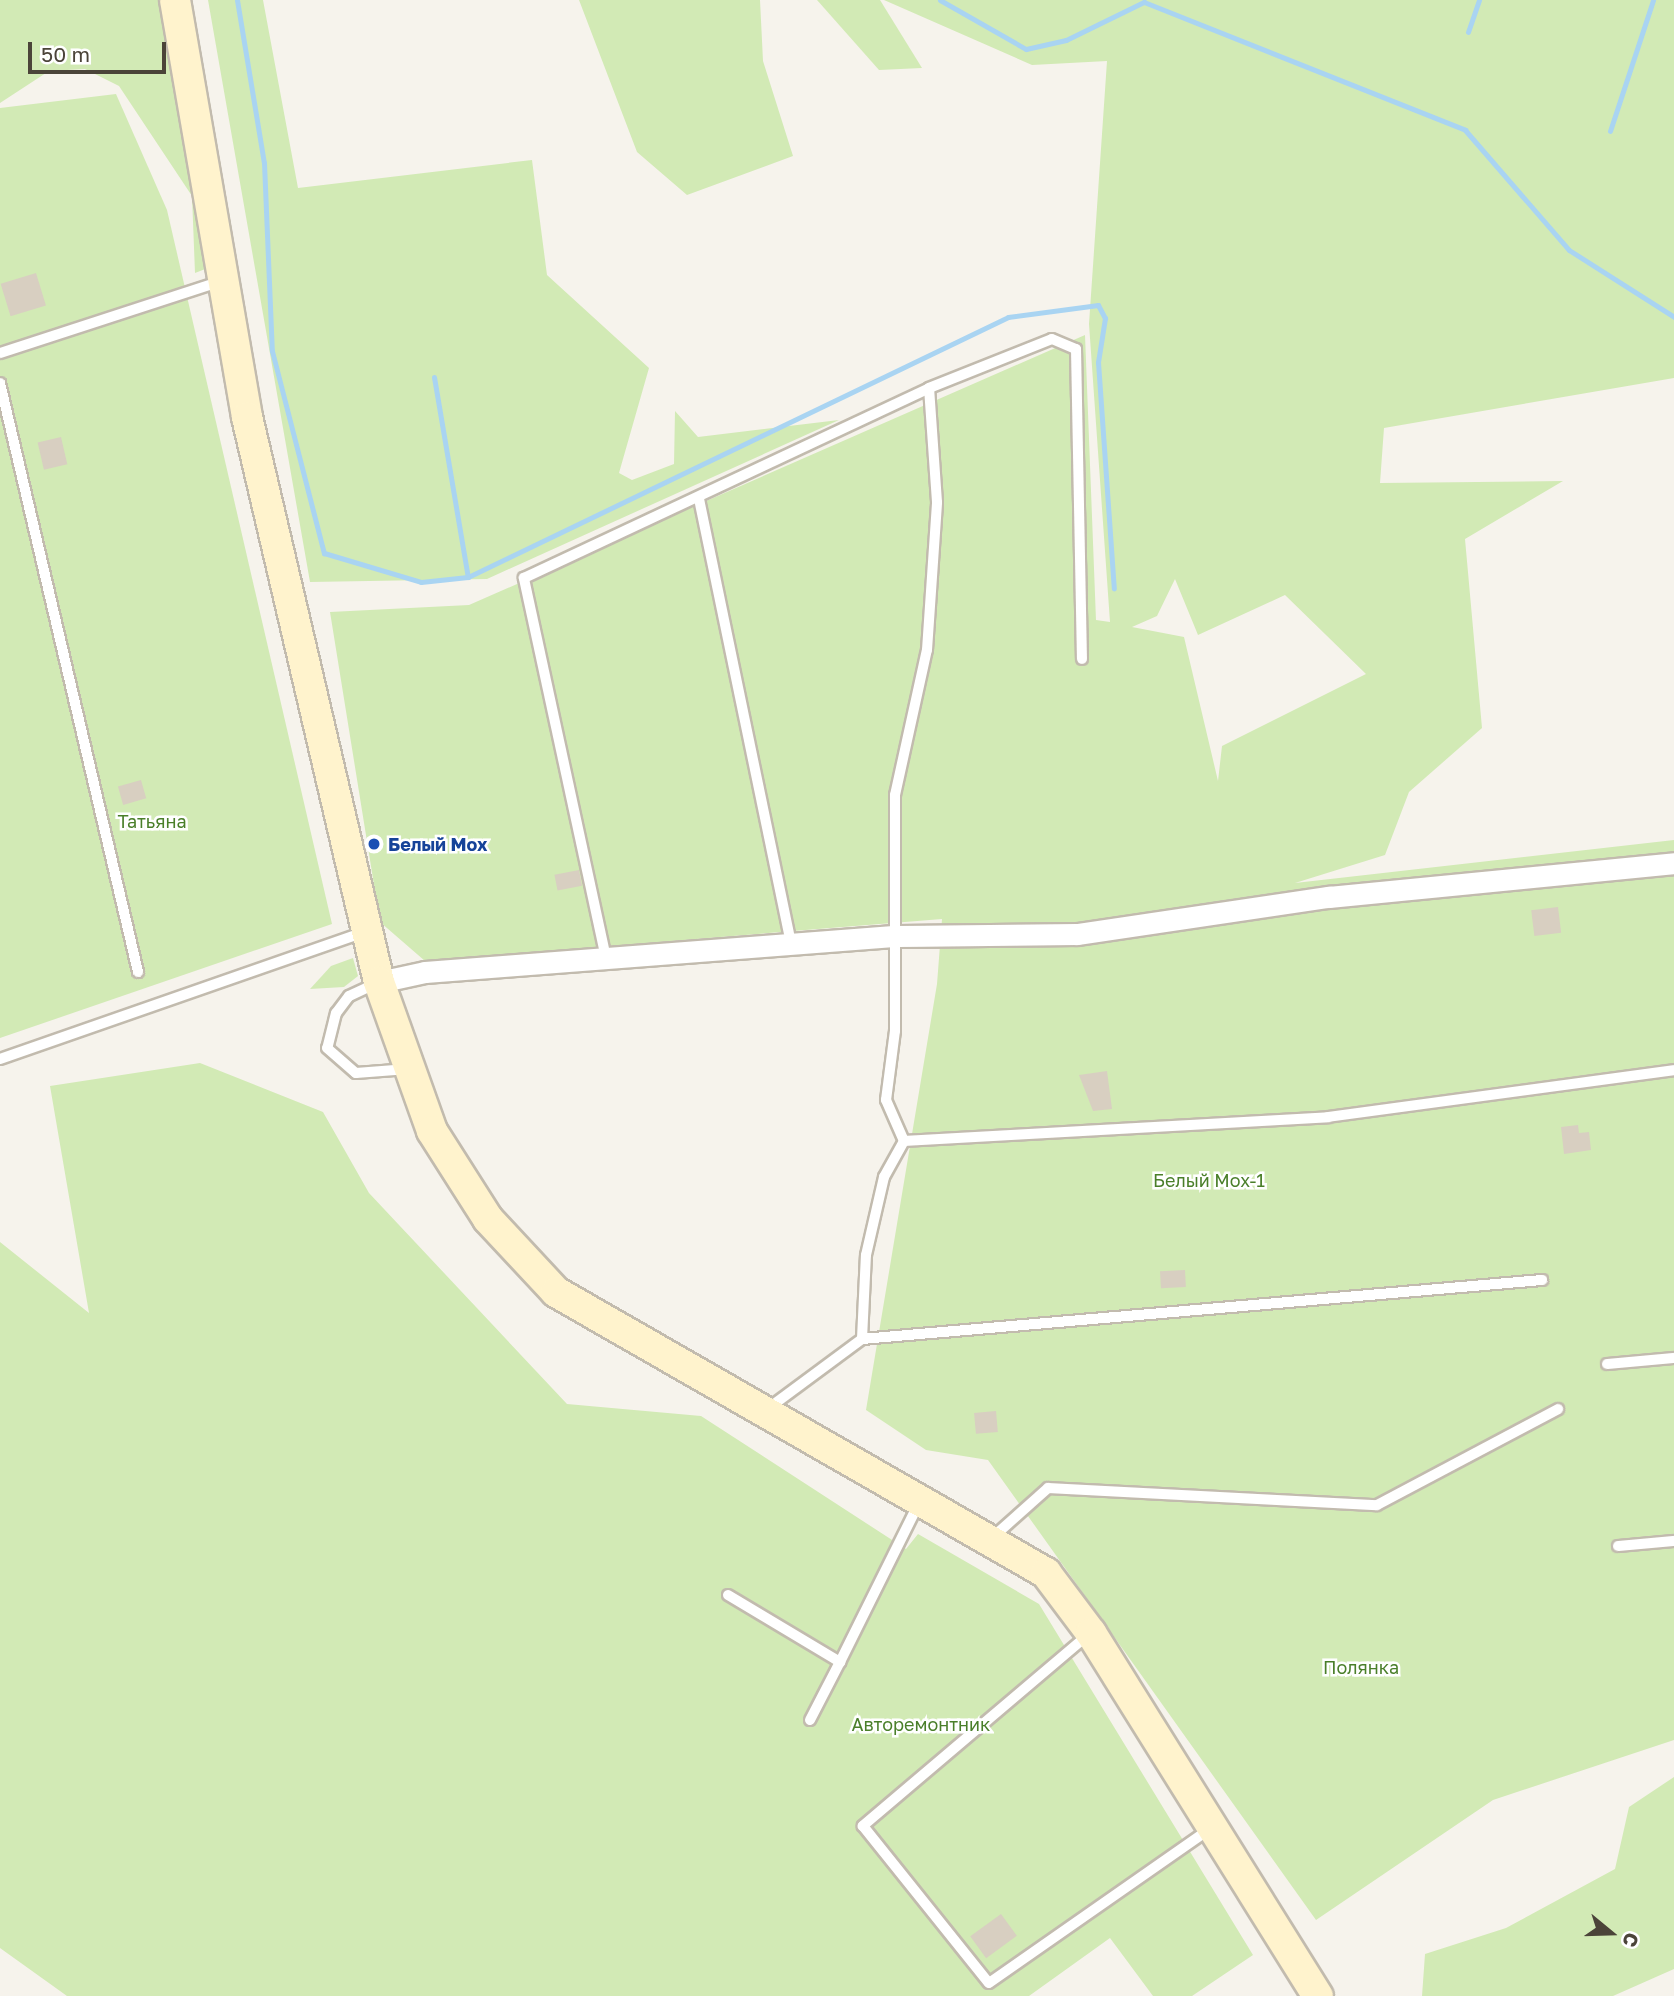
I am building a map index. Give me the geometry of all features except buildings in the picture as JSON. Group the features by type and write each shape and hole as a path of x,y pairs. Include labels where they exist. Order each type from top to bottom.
{"street":[{"path":"175,0 247,417 379,982 432,1131 488,1219 556,1292 763,1412 992,1538 1046,1573 1091,1633 1318,1996"},
{"path":"379,982 425,972 897,936 1077,934 1329,897 1674,863"}],"lane":[{"path":"0,353 223,280"},
{"path":"607,958 524,578 699,499 929,388 1052,339 1076,349 1082,659"},
{"path":"0,383 138,972"},
{"path":"904,1141 886,1100 895,1031 895,795 927,650 937,502 929,388"},
{"path":"699,499 791,944"},
{"path":"0,1059 367,930"},
{"path":"379,982 349,996 336,1013 327,1048 356,1073 409,1069"},
{"path":"904,1141 1328,1117 1674,1070"},
{"path":"862,1339 866,1255 884,1177 904,1141"},
{"path":"763,1412 862,1339 1542,1280"},
{"path":"1607,1364 1674,1357"},
{"path":"992,1538 1048,1488 1377,1505 1558,1409"},
{"path":"810,1720 921,1499"},
{"path":"1618,1546 1674,1541"},
{"path":"728,1595 840,1661"},
{"path":"1091,1633 863,1826 989,1983 1213,1826"}],"green space":[{"path":"0,0 166,0 213,266 195,273 192,196 119,86 85,69 49,71 0,103"},
{"path":"208,0 263,0 298,188 532,160 547,275 649,368 619,473 632,480 674,464 675,411 698,437 839,420 487,579 310,582"},
{"path":"579,0 760,0 763,61 793,156 687,195 637,152"},
{"path":"817,0 880,0 922,68 879,70"},
{"path":"884,0 1674,0 1674,378 1384,428 1380,483 1563,481 1465,539 1482,728 1409,792 1385,855 1295,883 1674,840 1674,1740 1493,1800 1316,1920 988,1460 926,1450 866,1410 937,984 942,919 425,961 380,922 330,612 469,605 1085,335 1096,620 1110,622 1089,324 1107,61 1032,65","holes":["1175,579 1198,635 1285,595 1366,674 1222,746 1218,781 1184,637 1132,627 1157,616"]},
{"name":"Татьяна","path":"116,94 167,210 332,924 0,1038 0,108"},
{"path":"353,958 358,976 344,987 310,989 331,966"},
{"name":"Авторемонтник","path":"200,1063 323,1112 369,1193 567,1404 701,1416 906,1549 918,1534 1039,1604 1253,1955 1192,1996 1153,1996 1110,1938 1029,1996 67,1996 0,1948 0,1242 89,1313 50,1086"},
{"path":"1674,1777 1674,1969 1613,1996 1422,1996 1425,1954 1506,1928 1615,1869 1629,1807"}],"waterway":[{"path":"237,0 264,163 272,351 324,553 421,582 468,577 1008,317 1098,305 1105,318 1098,362 1114,588"},
{"path":"940,0 1026,49 1066,40 1144,2 1465,130 1569,250 1674,317"},
{"path":"1468,32 1479,0"},
{"path":"1610,131 1653,0"},
{"path":"434,377 468,577"}],"place":[{"name":"Белый Мох","path":"374,844"}],"park label":[{"name":"Белый Мох-1","path":"1209,1180"},
{"name":"Полянка","path":"1361,1667"}]}
